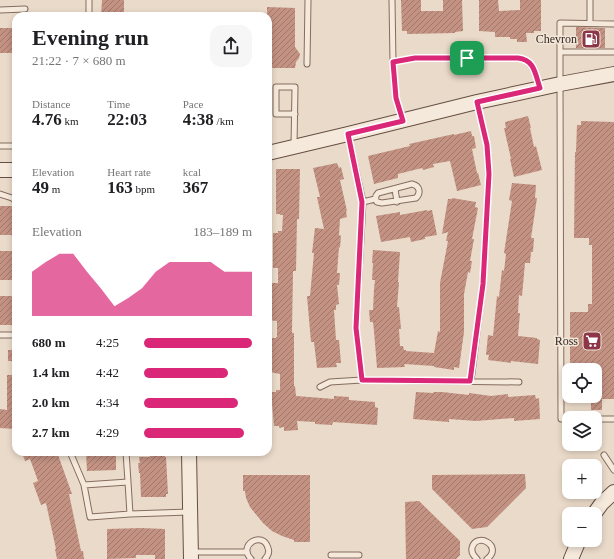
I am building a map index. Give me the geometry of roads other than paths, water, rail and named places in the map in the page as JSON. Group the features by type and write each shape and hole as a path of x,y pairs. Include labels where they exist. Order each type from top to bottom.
{"main road":[{"path":"272,152 477,102 598,76 614,74"},
{"path":"0,170 12,170"},
{"path":"189,456 191,556"},
{"path":"600,507 614,492"},
{"path":"571,559 576,547"}],"lane":[{"path":"89,0 89,12"},
{"path":"307,64 308,0"},
{"path":"392,0 393,62 396,98 403,121"},
{"path":"590,0 590,23"},
{"path":"0,10 25,9"},
{"path":"562,419 560,23 614,24"},
{"path":"560,52 614,52"},
{"path":"393,62 415,58 518,58 532,64 540,88"},
{"path":"294,147 295,114 295,87 276,87 276,114 295,114"},
{"path":"470,381 483,284 489,174 487,145 477,102"},
{"path":"348,134 362,202 356,328 362,380"},
{"path":"0,146 12,146"},
{"path":"412,184 417,186 419,190 419,194 416,198 397,202 380,203 375,199 378,193 412,184"},
{"path":"395,189 397,202"},
{"path":"0,194 12,198"},
{"path":"362,202 375,199"},
{"path":"0,336 12,335"},
{"path":"320,387 330,382 362,380 519,382"},
{"path":"602,419 614,419"},
{"path":"604,455 614,470"},
{"path":"72,456 84,485 90,518 130,514 190,512"},
{"path":"126,456 130,514"},
{"path":"84,485 128,482"},
{"path":"251,559 247,552 248,545 252,541 258,540 264,541 267,544 269,551 268,556 265,559"},
{"path":"477,559 473,554 472,549 474,544 480,540 485,540 491,545 492,551 489,558"},
{"path":"191,556 247,552"},
{"path":"331,555 359,555"}],"place":[{"name":"Chevron","path":"591,39"},
{"name":"Ross","path":"592,341"}]}
